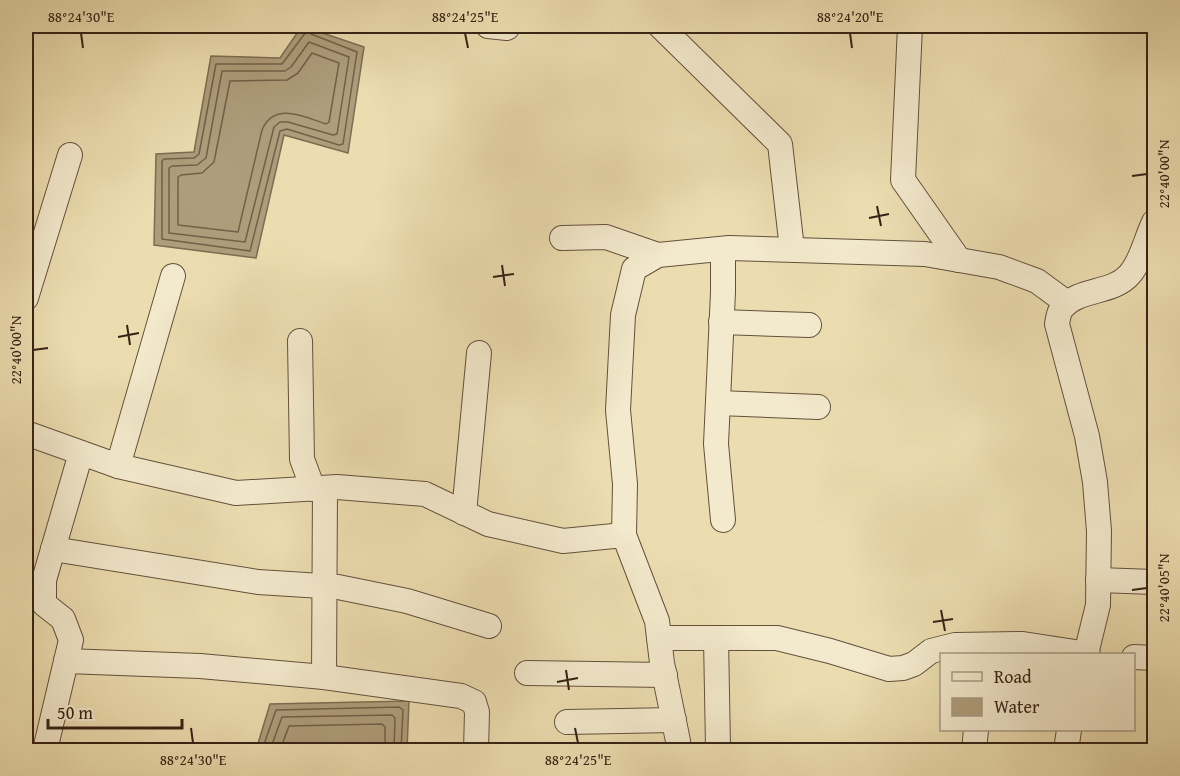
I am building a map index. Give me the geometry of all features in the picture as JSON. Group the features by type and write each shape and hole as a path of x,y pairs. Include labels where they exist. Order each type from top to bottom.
{"street":[{"path":"660,26 780,144 792,249"},
{"path":"910,26 903,180 959,260"},
{"path":"26,298 70,155"},
{"path":"1087,653 1098,605 1099,531 1095,482 1087,436 1057,324 1061,308 1067,303 1085,294 1106,290 1130,274 1155,222"},
{"path":"562,238 606,237 658,255 723,249 925,254 999,267 1036,281 1067,303"},
{"path":"723,249 716,444 723,520"},
{"path":"658,255 634,269 623,315 618,410 625,484 624,535 657,621 678,750"},
{"path":"118,466 173,276"},
{"path":"722,322 809,326"},
{"path":"300,341 302,459 319,488 325,586 324,677"},
{"path":"464,513 479,353"},
{"path":"718,403 818,407"},
{"path":"26,433 118,466 236,493 319,488 425,494 488,524 563,541 624,535"},
{"path":"45,750 71,640 63,619 45,604 44,580 81,453"},
{"path":"53,549 258,582 325,586 408,601 489,626"},
{"path":"1098,580 1155,582"},
{"path":"659,638 777,638 889,669 903,668 914,664 931,651 955,645 982,650 1023,644 1081,653"},
{"path":"716,638 718,748"},
{"path":"1135,657 1155,658"},
{"path":"66,661 200,666 324,677 461,696 474,702 477,712 476,750"},
{"path":"527,673 665,675"},
{"path":"567,722 674,720"},
{"path":"974,750 976,731"},
{"path":"1066,750 1070,731"}],"water":[{"path":"302,26 364,47 348,153 284,135 256,258 154,245 156,154 194,152 211,56 280,58"},
{"path":"409,701 407,750 256,750 270,704"}]}
